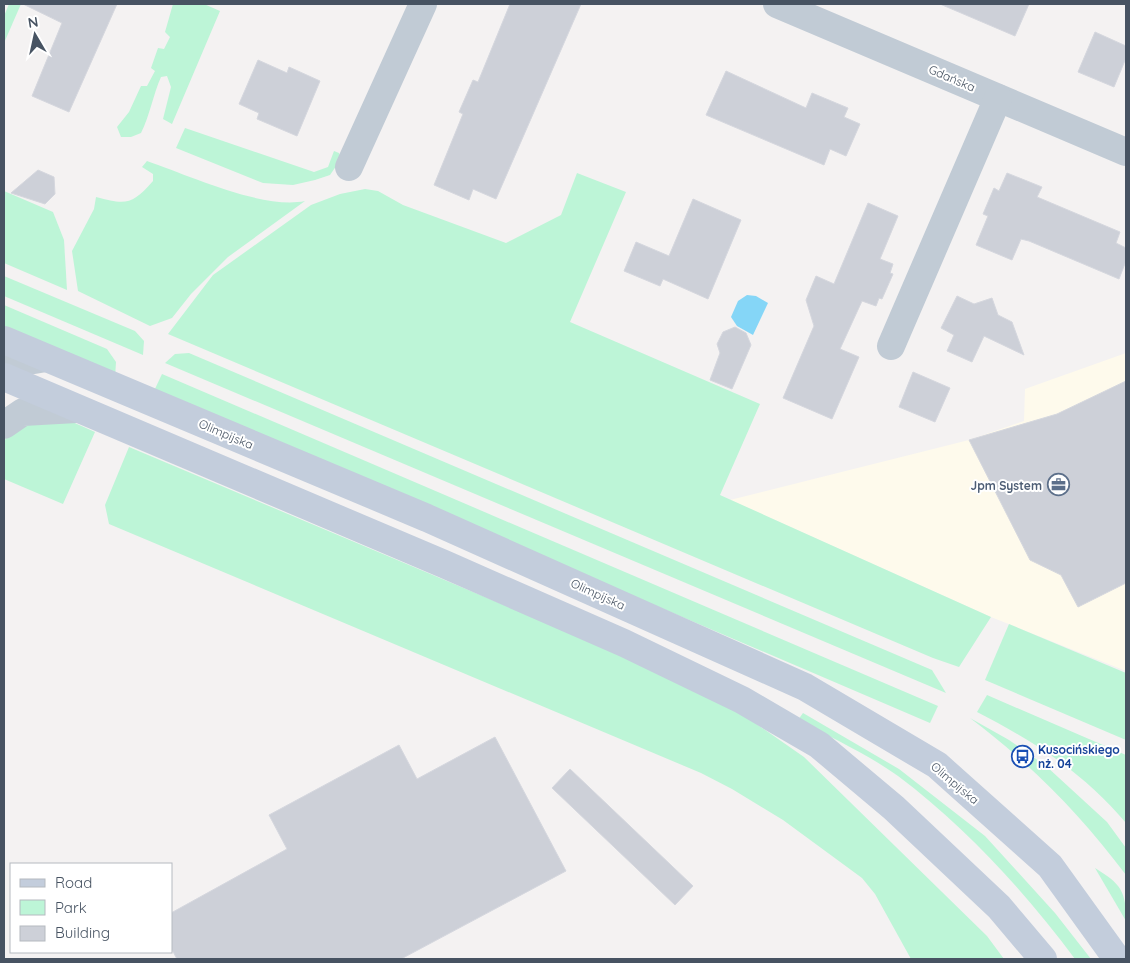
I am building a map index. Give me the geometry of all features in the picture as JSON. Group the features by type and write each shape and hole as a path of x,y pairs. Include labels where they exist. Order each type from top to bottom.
{"main road":[{"name":"Olimpijska","path":"4,340 427,518 805,687 937,765 1050,866 1117,959"},
{"path":"4,377 453,568 624,643 742,700 818,745 894,808 999,907 1043,959"}],"street":[{"path":"349,167 423,4"},
{"name":"Gdańska","path":"777,4 1126,152"},
{"path":"891,346 998,98"},
{"path":"4,365 46,358"},
{"path":"4,425 23,412 76,409"}],"shaded area":[{"path":"1126,353 1126,671 991,617 730,500 969,440 1024,421 1025,389"}],"green space":[{"path":"9,4 21,4 4,43 4,16"},
{"path":"173,4 204,4 220,11 172,124 163,119 171,87 167,76 161,77 141,133 131,137 121,137 117,127 129,112 141,86 147,86 155,71 151,68 158,48 164,49 170,37 165,32"},
{"path":"185,128 314,172 328,167 334,151 339,153 341,159 330,175 315,180 293,185 263,183 176,148"},
{"path":"147,161 247,196 268,201 305,201 228,257 191,294 172,318 150,326 78,291 72,251 94,209 96,197 122,202 128,201 139,195 153,181 153,174 142,167"},
{"path":"577,173 626,192 570,322 760,404 720,495 991,617 959,667 933,658 168,334 213,275 311,205 340,194 365,189 378,191 403,205 506,243 561,215"},
{"path":"4,191 53,212 64,240 67,290 4,263"},
{"path":"4,276 135,331 144,341 143,355 4,296"},
{"path":"4,305 107,349 116,362 115,379 4,331"},
{"path":"189,353 932,670 946,693 165,363 175,354"},
{"path":"162,374 938,706 930,723 154,391"},
{"path":"68,420 95,432 63,504 4,479 4,441 10,434 33,424"},
{"path":"129,447 639,662 745,716 804,757 987,936 1004,959 911,959 875,894 862,878 783,820 732,789 701,773 109,524 105,505"},
{"path":"1009,624 1126,673 1126,740 985,680"},
{"path":"987,695 1126,755 1126,823 1093,789 1058,760 1019,735 977,712"},
{"path":"803,713 899,769 985,836 1055,913 1091,959 1075,959 993,861 923,796 875,761 798,720"},
{"path":"970,718 1009,740 1046,766 1107,822 1126,848 1126,875 1091,831 1054,791 1013,753"},
{"path":"1095,868 1111,879 1120,889 1125,902 1126,921"}],"water":[{"path":"747,295 756,296 768,303 753,335 737,326 731,317 738,301"}],"building":[{"path":"23,4 117,4 69,112 32,96 62,23"},
{"path":"510,4 581,4 496,199 473,189 469,200 434,185 463,114 459,112 473,80 478,82"},
{"path":"940,4 1029,4 1015,36"},
{"path":"1095,32 1126,46 1126,58 1114,87 1078,72"},
{"path":"258,60 287,73 289,67 320,81 297,136 257,119 259,113 239,104"},
{"path":"726,71 806,108 812,93 848,108 844,117 860,124 846,156 830,149 824,165 706,115"},
{"path":"38,170 54,177 55,194 45,204 11,193"},
{"path":"1007,173 1042,187 1037,197 1120,232 1116,243 1126,248 1126,261 1119,279 1021,239 1012,260 976,245 988,216 983,214 994,188 999,191"},
{"path":"693,199 741,220 708,299 663,279 660,286 624,271 636,242 669,256"},
{"path":"868,203 898,216 880,259 893,264 890,273 893,274 882,299 879,298 876,306 862,301 840,349 859,357 832,419 783,398 814,326 806,300 816,276 834,284"},
{"path":"957,296 974,304 992,298 998,315 1012,322 1024,355 984,336 972,362 947,351 954,335 941,328"},
{"path":"735,327 746,333 751,345 732,389 710,380 720,353 717,344 723,332"},
{"path":"913,372 950,388 935,422 899,407"},
{"path":"1126,381 1126,583 1078,607 1061,575 1030,560 969,440 1057,414"},
{"path":"495,737 566,871 401,959 177,959 172,950 172,912 287,849 269,815 399,745 417,779"},
{"path":"570,769 693,886 675,905 552,788"}],"place":[{"name":"Jpm System","path":"1058,485"},
{"name":"Kusocińskiego nż. 04","path":"1022,756"}]}
